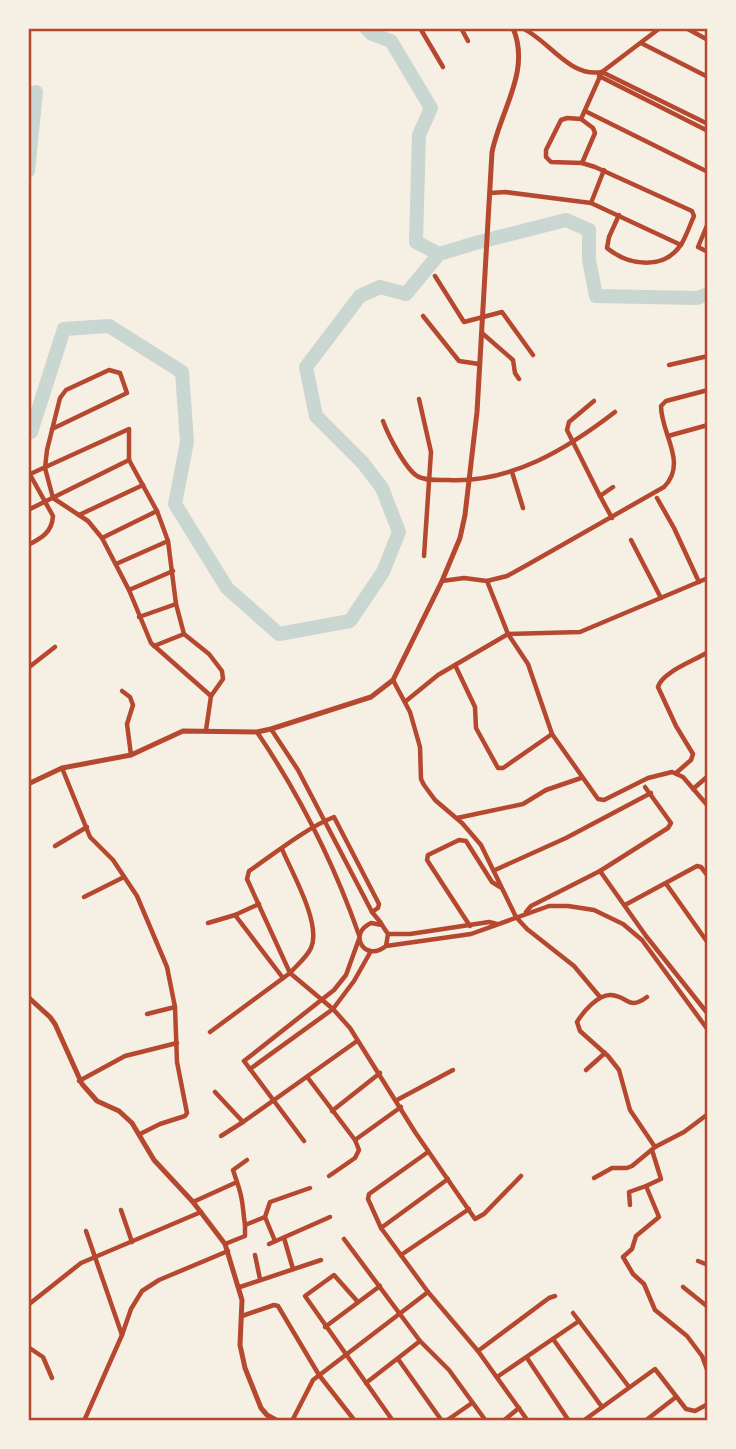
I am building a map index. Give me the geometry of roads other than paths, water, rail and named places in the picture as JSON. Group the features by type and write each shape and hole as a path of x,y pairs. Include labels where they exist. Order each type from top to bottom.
{"street":[{"path":"421,28 443,67"},
{"path":"461,28 468,41"},
{"path":"28,784 62,768 131,755 175,733 206,730 257,732 271,729 371,697 393,680 460,538 469,481 494,141 519,69 518,41 513,28"},
{"path":"522,28 543,41 565,61 599,74 696,122 708,131"},
{"path":"581,119 599,74 660,28"},
{"path":"686,28 708,40"},
{"path":"641,43 708,77"},
{"path":"585,111 708,172"},
{"path":"582,163 595,133 593,128 581,119 561,120 546,155 551,162 582,163 604,170 692,211 694,216 681,245 660,260 644,264 609,250 606,245 619,215"},
{"path":"696,122 708,124"},
{"path":"591,203 604,170"},
{"path":"491,193 505,192 591,203 681,245"},
{"path":"708,223 698,247 708,252"},
{"path":"435,275 464,322 504,313 533,355"},
{"path":"423,316 459,361 479,364"},
{"path":"481,333 513,360 519,379"},
{"path":"668,365 708,356"},
{"path":"52,429 127,393 120,373 109,370 63,393 52,429 45,467 53,498 79,514 102,538 154,646 211,696"},
{"path":"442,581 464,578 487,581 507,576 658,491 669,482 675,467 660,410 663,403 708,390"},
{"path":"419,399 431,446 424,556"},
{"path":"594,401 567,426 612,517"},
{"path":"383,421 390,438 414,473 430,480 469,481 512,472 540,460 615,412"},
{"path":"668,436 708,425"},
{"path":"28,545 45,535 52,524 46,501 29,473 129,429 129,460 158,511 169,541 176,604 184,634 209,654 222,671 223,679 211,696 206,730"},
{"path":"28,510 129,460"},
{"path":"512,472 523,509"},
{"path":"79,514 143,485"},
{"path":"600,496 613,487"},
{"path":"657,498 699,582"},
{"path":"102,538 158,511"},
{"path":"631,540 661,598"},
{"path":"116,564 169,541"},
{"path":"129,590 173,570"},
{"path":"406,701 438,675 508,634 580,632 708,578"},
{"path":"487,581 508,634 528,663 552,734 581,778 601,800 649,778 676,773 691,760 692,754 658,687 666,675 708,652"},
{"path":"139,617 176,604"},
{"path":"154,646 184,634"},
{"path":"28,668 55,647"},
{"path":"455,665 475,707 476,728 498,768 503,768 552,734"},
{"path":"393,680 406,701 420,747 421,779 435,800 481,845 516,917 574,966 600,997"},
{"path":"122,691 133,705 127,724 131,755"},
{"path":"271,729 298,770 372,912 388,934 386,946"},
{"path":"257,732 315,827 363,947 379,951 386,946 471,934 549,906 594,910 644,938 706,1007 708,1014"},
{"path":"62,768 90,837 113,860 124,877 148,918 167,967 175,1007 178,1071 187,1113 139,1134"},
{"path":"676,773 708,806"},
{"path":"693,789 708,776"},
{"path":"456,819 523,804 546,790 581,778"},
{"path":"525,914 531,906 600,871 671,825 645,787"},
{"path":"495,870 566,838 651,793"},
{"path":"372,912 379,904 336,819 332,817 247,873 247,879 290,973 351,1028 428,1152 475,1219 521,1176"},
{"path":"55,846 87,827"},
{"path":"470,926 427,860 428,855 458,840 466,841 492,882 501,887"},
{"path":"209,1032 290,973 310,950 313,938 310,914 282,849"},
{"path":"625,905 667,885 697,866 708,876"},
{"path":"600,871 708,1030"},
{"path":"84,897 124,877"},
{"path":"667,885 708,943"},
{"path":"208,923 259,904"},
{"path":"235,915 283,978"},
{"path":"388,934 489,922 498,924"},
{"path":"304,1141 245,1059 322,1002 346,975 362,929 368,924 382,925"},
{"path":"410,933 412,942"},
{"path":"250,1069 333,1009 354,981 371,951"},
{"path":"346,975 354,981"},
{"path":"630,1205 629,1192 661,1179 654,1149 630,1110 619,1070 580,1031 577,1022 600,997 613,995 633,1004 647,997"},
{"path":"28,998 55,1024 79,1081 97,1101 125,1115 154,1160 193,1202 225,1244 240,1287 240,1345 245,1368 261,1408 278,1421"},
{"path":"147,1014 175,1007"},
{"path":"696,1014 706,1007"},
{"path":"221,1136 275,1102 357,1041"},
{"path":"79,1081 125,1056 177,1043"},
{"path":"586,1070 605,1054"},
{"path":"397,1100 453,1070"},
{"path":"332,1111 380,1073"},
{"path":"308,1078 358,1146 358,1154 329,1177"},
{"path":"215,1092 243,1122"},
{"path":"355,1140 401,1107"},
{"path":"594,1178 612,1168 627,1168 708,1114"},
{"path":"428,1152 368,1196 381,1228 428,1292 478,1351 528,1421"},
{"path":"225,1244 245,1236 245,1203 233,1170 247,1160"},
{"path":"381,1228 449,1179"},
{"path":"193,1202 237,1182"},
{"path":"646,1185 659,1217 636,1236 632,1249 623,1257 633,1274 644,1284 654,1310 687,1336 702,1356 708,1371"},
{"path":"275,1241 265,1217 270,1202 310,1188"},
{"path":"401,1255 469,1209"},
{"path":"121,1210 132,1242"},
{"path":"28,1305 71,1269 201,1212"},
{"path":"245,1225 265,1217"},
{"path":"269,1244 330,1217"},
{"path":"86,1231 122,1335"},
{"path":"284,1238 293,1269"},
{"path":"344,1239 420,1341 449,1370 486,1421"},
{"path":"84,1421 131,1309 147,1286 228,1251"},
{"path":"255,1255 260,1279"},
{"path":"240,1287 321,1260"},
{"path":"698,1261 708,1265"},
{"path":"358,1302 335,1276 330,1276 305,1296 393,1421"},
{"path":"325,1327 380,1286"},
{"path":"683,1287 708,1307"},
{"path":"292,1421 309,1385 428,1292"},
{"path":"478,1351 555,1296"},
{"path":"242,1315 277,1305 319,1376 355,1421"},
{"path":"573,1313 629,1387"},
{"path":"497,1377 579,1321"},
{"path":"553,1339 602,1407"},
{"path":"366,1383 420,1341"},
{"path":"28,1348 43,1357 52,1378"},
{"path":"527,1358 569,1421"},
{"path":"398,1359 444,1421 472,1403"},
{"path":"583,1421 655,1369 685,1409 700,1409 708,1404"},
{"path":"645,1421 676,1397"},
{"path":"503,1421 519,1408"}],"waterway":[{"path":"366,28 372,34 391,41 431,108 419,135 416,242 439,254"},
{"path":"28,94 36,92 28,171"},
{"path":"28,429 31,432 64,329 109,326 182,372 187,442 175,504 227,588 279,634 350,621 383,572 399,532 382,488 363,463 316,416 306,367 360,296 380,287 406,294 439,254 566,220 589,230 589,260 596,296 697,298 708,294"}]}
